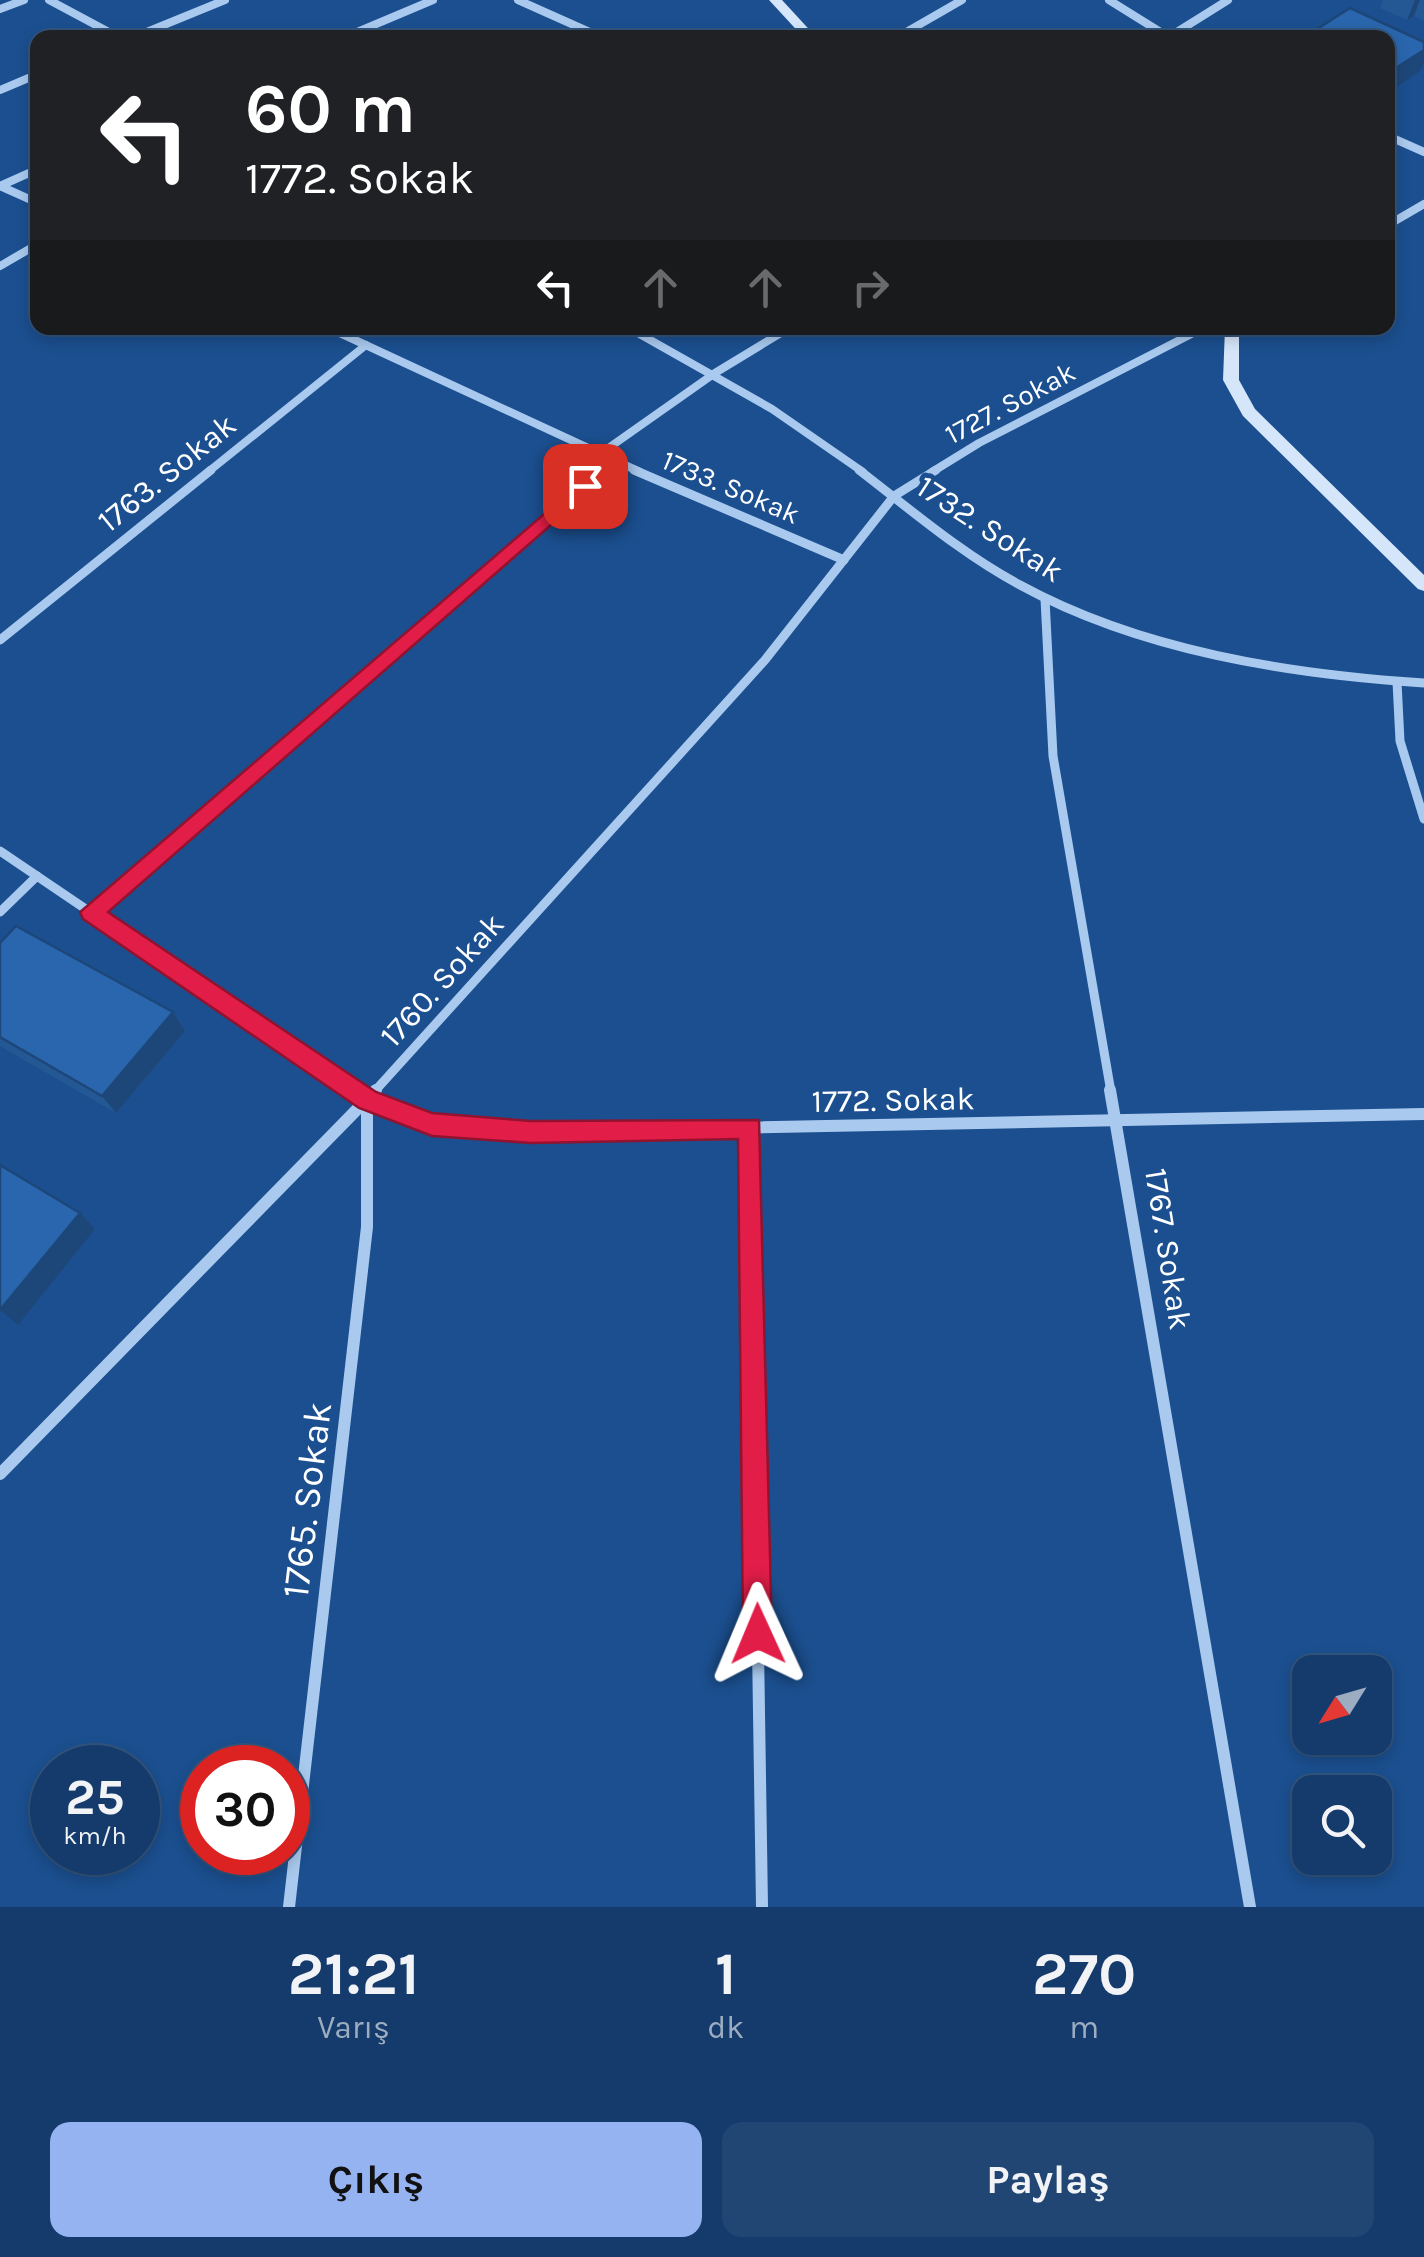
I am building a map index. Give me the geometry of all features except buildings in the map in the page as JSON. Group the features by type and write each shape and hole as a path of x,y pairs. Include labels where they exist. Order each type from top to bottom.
{"street":[{"path":"0,9 24,0"},
{"path":"48,0 105,30"},
{"path":"152,30 225,0"},
{"path":"361,30 433,0"},
{"path":"518,0 586,30"},
{"path":"776,0 804,30"},
{"path":"910,30 962,0"},
{"path":"1109,0 1158,30"},
{"path":"1180,30 1228,0"},
{"path":"0,90 30,77"},
{"path":"1395,139 1424,152"},
{"path":"0,186 30,173"},
{"path":"0,186 30,199"},
{"path":"1395,221 1424,204"},
{"path":"0,266 30,249"},
{"name":"1733. Sokak","path":"347,335 614,461 844,560"},
{"name":"1732. Sokak","path":"643,335 716,372 987,564 1045,599 1144,635 1234,656 1424,683"},
{"path":"600,454 716,372 777,335"},
{"name":"1727. Sokak","path":"894,496 979,443 1189,335"},
{"path":"1232,335 1231,380 1248,412 1424,585"},
{"name":"1763. Sokak","path":"0,640 366,345"},
{"path":"91,912 614,461"},
{"name":"1760. Sokak","path":"0,1474 368,1100 709,726 894,496"},
{"name":"1767. Sokak","path":"1045,599 1053,756 1250,1907"},
{"path":"1397,682 1400,741 1424,818"},
{"name":"1772. Sokak","path":"0,851 368,1100 432,1124 483,1130 750,1128 1424,1114"},
{"path":"0,912 37,876"},
{"name":"1765. Sokak","path":"289,1907 367,1227 368,1100"},
{"path":"750,1128 762,1907"}],"route":[{"path":"585,486 91,912 368,1100 432,1124 531,1132 750,1128 758,1634"}]}
